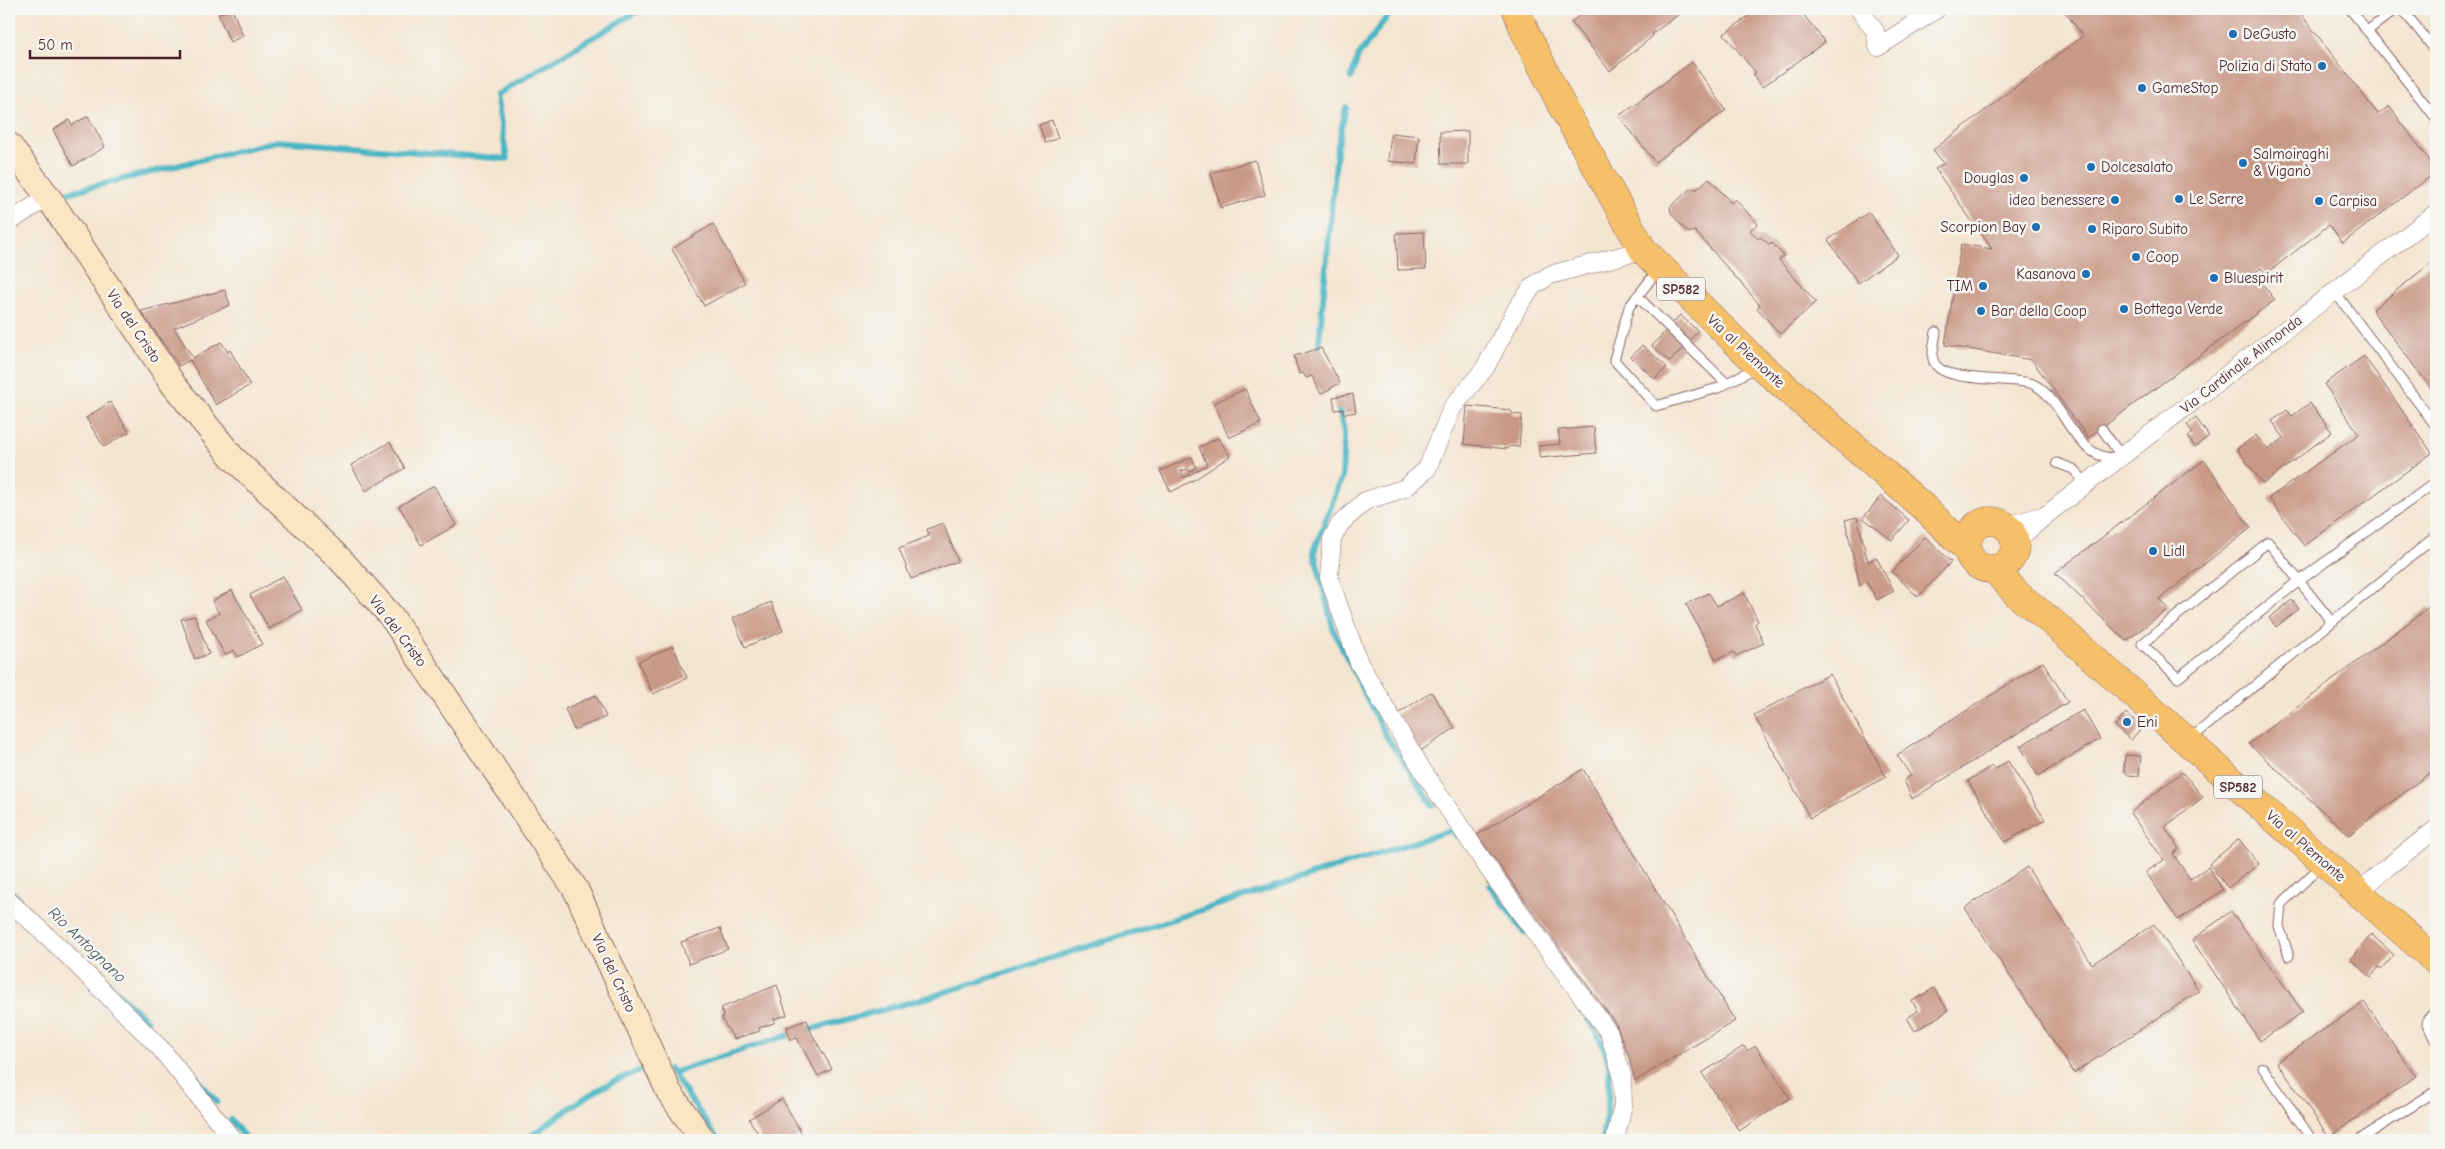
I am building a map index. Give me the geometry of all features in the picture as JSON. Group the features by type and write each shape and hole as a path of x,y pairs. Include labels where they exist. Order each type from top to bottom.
{"main road":[{"name":"Via al Piemonte","path":"1516,9 1525,32 1563,108 1651,259 1760,365 1922,506 1971,538"},
{"name":"Via al Piemonte","path":"2007,549 1978,565 1971,558 1971,538 1991,520 2007,549 2018,595 2436,961"}],"street":[{"path":"1858,9 1875,31 1878,47 1937,9"},
{"name":"Via del Cristo","path":"9,145 48,197 173,384 232,457 339,558 390,616 576,890 669,1092 703,1140"},
{"path":"9,222 48,197"},
{"name":"Via Cardinale Alimonda","path":"2007,549 2046,515 2436,213"},
{"path":"1615,1140 1622,1105 1622,1075 1609,1033 1492,874 1423,772 1359,663 1328,578 1332,539 1340,524 1366,500 1405,488 1427,469 1452,408 1485,368 1517,308 1532,286 1550,274 1651,259"},
{"path":"2359,892 2436,829"},
{"path":"9,901 61,949 161,1049 233,1140"}],"lane":[{"path":"2350,9 2436,118"},
{"path":"2368,31 2396,9"},
{"path":"2407,11 2436,51"},
{"path":"1651,259 1637,296 1628,307 1614,360 1656,406 1718,388 1760,365"},
{"path":"2335,292 2436,426"},
{"path":"1637,296 1726,384"},
{"path":"1936,332 1933,359 1938,367 1951,374 2033,384 2045,393 2088,449 2110,458 2122,457"},
{"path":"2102,429 2122,457"},
{"path":"2057,463 2074,469 2087,484"},
{"path":"2331,621 2299,581 2268,542 2142,644 2178,678 2299,581 2436,482"},
{"path":"2187,741 2436,536"},
{"path":"2289,956 2279,926 2280,904 2324,863"},
{"path":"2436,1012 2428,1018 2427,1024 2436,1042"},
{"path":"2263,1068 2312,1140"},
{"path":"2359,1140 2436,1091"}],"building":[{"path":"232,9 243,36 230,42 218,14"},
{"path":"1588,9 1686,9 1652,34 1653,36 1610,71 1571,22"},
{"path":"1758,9 1799,9 1825,42 1762,87 1753,75 1756,73 1724,34"},
{"name":"Le Serre","path":"2063,9 2297,9 2378,114 2389,106 2436,169 2436,172 2343,243 2329,225 2266,274 2261,268 2254,273 2275,300 2088,438 2032,360 1945,345 1961,244 1992,249 1935,169 1944,163 1933,150 2083,36"},
{"path":"1692,62 1726,110 1655,162 1619,116"},
{"path":"88,116 105,147 73,166 53,130 69,120 72,125"},
{"path":"1052,120 1058,138 1045,143 1039,125"},
{"path":"1468,131 1468,164 1441,164 1440,132"},
{"path":"1391,133 1419,136 1416,164 1388,161"},
{"path":"1255,160 1265,195 1221,208 1211,173"},
{"path":"1709,178 1731,203 1735,199 1758,224 1750,230 1758,239 1760,237 1770,245 1772,243 1784,256 1779,260 1816,302 1780,334 1757,308 1760,305 1695,231 1688,233 1671,213 1670,207 1690,189 1697,189"},
{"path":"1869,212 1898,255 1858,283 1828,240"},
{"path":"713,224 745,283 704,306 672,249"},
{"path":"1424,232 1426,269 1398,270 1396,233"},
{"path":"2436,259 2436,395 2372,310"},
{"path":"225,290 230,305 174,328 193,358 221,342 228,352 230,350 250,385 216,405 190,360 179,366 141,311"},
{"path":"1680,315 1698,331 1670,362 1652,346"},
{"path":"1642,345 1667,367 1655,379 1631,357"},
{"path":"1321,348 1340,383 1321,394 1312,376 1306,378 1303,373 1299,374 1294,356"},
{"path":"2364,356 2432,453 2304,546 2269,498 2359,434 2324,384"},
{"path":"1245,389 1261,423 1229,438 1214,403"},
{"path":"1353,394 1356,412 1344,414 1343,409 1335,410 1333,397"},
{"path":"110,402 129,432 104,447 86,418"},
{"path":"2310,403 2332,432 2263,484 2237,449 2256,435 2268,450 2284,438 2272,421 2287,410 2292,416"},
{"path":"1467,406 1510,410 1513,414 1522,415 1519,447 1510,446 1507,449 1464,444"},
{"path":"2196,418 2209,436 2195,447 2188,437 2193,433 2187,425"},
{"path":"1594,427 1596,453 1540,458 1538,446 1560,444 1558,430"},
{"path":"1218,438 1230,456 1197,478 1171,492 1160,471 1192,457 1196,467 1190,472 1188,469 1181,471 1184,478 1207,465 1199,447"},
{"path":"390,442 405,468 366,491 351,465"},
{"name":"Lidl","path":"2204,460 2251,528 2159,599 2168,609 2126,641 2055,573"},
{"path":"434,486 456,525 421,545 399,506"},
{"path":"1881,496 1909,520 1892,540 1863,518"},
{"path":"1857,517 1868,562 1876,557 1894,591 1877,600 1866,581 1860,586 1845,520"},
{"path":"943,523 958,561 911,579 899,548 929,536 927,529"},
{"path":"1925,537 1951,562 1918,597 1892,572"},
{"path":"283,576 302,610 269,629 250,595"},
{"path":"232,590 262,644 238,657 234,650 225,655 206,620 219,613 212,601"},
{"path":"1709,593 1717,606 1744,593 1758,621 1755,624 1764,643 1736,656 1734,652 1716,660 1686,604"},
{"path":"2292,600 2299,609 2276,627 2269,618"},
{"path":"771,602 783,631 745,647 733,618"},
{"path":"2429,607 2436,616 2436,768 2349,835 2249,744"},
{"path":"195,616 209,654 195,659 181,619"},
{"path":"673,646 687,678 653,694 638,662"},
{"path":"2043,662 2068,702 1912,799 1904,780 1911,776 1897,755"},
{"path":"1830,674 1886,777 1810,818 1754,715"},
{"path":"1431,692 1455,728 1419,752 1396,715"},
{"path":"596,695 606,717 574,730 565,709"},
{"path":"2083,710 2100,739 2038,776 2020,746"},
{"path":"2126,713 2142,727 2131,740 2115,726"},
{"path":"2125,755 2141,756 2139,776 2128,775 2124,770"},
{"path":"2008,761 2045,820 2005,842 1968,781 1992,766 1994,770"},
{"path":"1583,769 1735,1021 1635,1081 1629,1057 1616,1024 1477,835"},
{"path":"2182,772 2203,797 2165,827 2179,849 2173,854 2190,879 2208,867 2223,890 2178,920 2146,872 2164,860 2130,813"},
{"path":"2239,839 2259,864 2228,888 2209,864"},
{"path":"2027,867 2092,964 2154,924 2199,991 2074,1073 1965,908"},
{"path":"2231,911 2303,1012 2260,1041 2192,940"},
{"path":"720,928 728,949 689,964 681,942"},
{"path":"2371,934 2394,955 2382,969 2379,967 2371,977 2350,959"},
{"path":"777,985 787,1015 774,1019 774,1023 759,1028 760,1031 734,1039 721,1018 723,1017 721,1008"},
{"path":"1934,988 1948,1011 1915,1031 1907,1018 1918,1011 1912,1001"},
{"path":"2364,1002 2416,1076 2329,1137 2277,1062"},
{"path":"807,1020 812,1034 832,1069 818,1076 797,1038 790,1040 787,1027"},
{"path":"1744,1046 1747,1051 1756,1046 1790,1098 1739,1131 1702,1073"},
{"path":"782,1099 802,1134 792,1140 762,1140 749,1119"}],"waterway":[{"path":"58,195 277,141 507,159 496,95 641,9"},
{"path":"1351,78 1358,56 1393,9"},
{"path":"1319,357 1337,149 1346,107"},
{"path":"1337,402 1344,431 1342,477 1314,551 1334,632 1385,734 1433,806"},
{"path":"669,1069 672,1073 779,1038 933,996 1452,830 1457,836"},
{"path":"1490,886 1524,932"},
{"name":"Rio Antognano","path":"9,890 19,899"},
{"name":"Rio Antognano","path":"79,955 147,1021"},
{"path":"1583,1011 1603,1045 1608,1060 1609,1094 1603,1140"},
{"path":"169,1046 217,1102"},
{"path":"526,1140 594,1092 640,1071"},
{"path":"674,1075 718,1140"},
{"path":"231,1120 247,1140"}],"place":[{"name":"DeGusto","path":"2233,34"},
{"name":"Polizia di Stato","path":"2322,66"},
{"name":"GameStop","path":"2142,88"},
{"name":"Salmoiraghi & Viganò","path":"2243,163"},
{"name":"Dolcesalato","path":"2091,167"},
{"name":"Douglas","path":"2024,178"},
{"name":"Le Serre","path":"2179,199"},
{"name":"idea benessere","path":"2115,200"},
{"name":"Carpisa","path":"2319,201"},
{"name":"Scorpion Bay","path":"2036,227"},
{"name":"Riparo Subito","path":"2092,229"},
{"name":"Coop","path":"2136,257"},
{"name":"Kasanova","path":"2086,274"},
{"name":"Bluespirit","path":"2214,278"},
{"name":"TIM","path":"1983,286"},
{"name":"Bottega Verde","path":"2124,309"},
{"name":"Bar della Coop","path":"1981,311"},
{"name":"Lidl","path":"2153,551"},
{"name":"Eni","path":"2127,722"}]}
